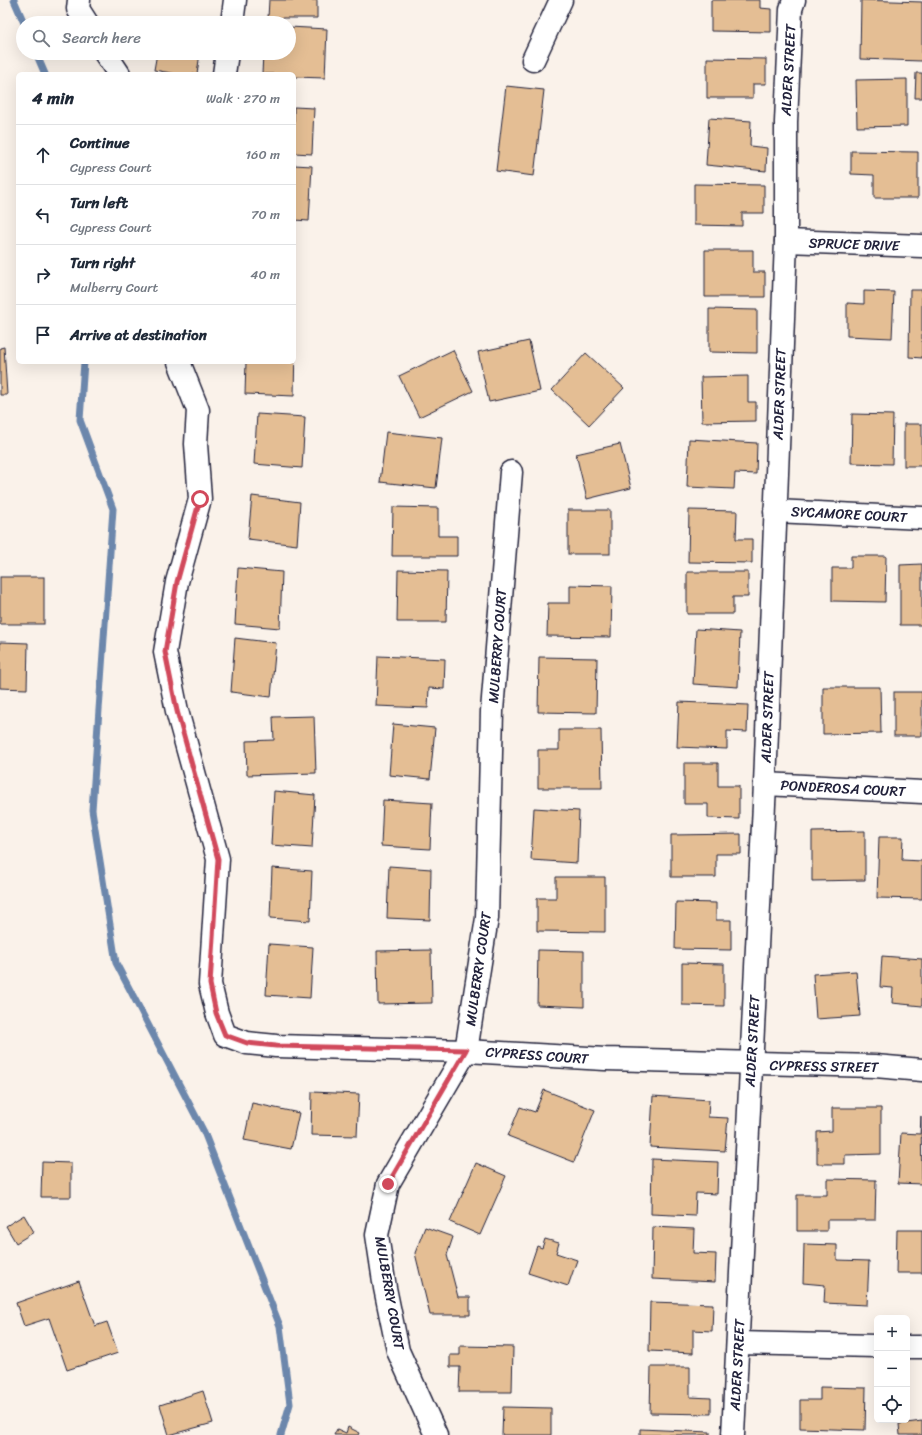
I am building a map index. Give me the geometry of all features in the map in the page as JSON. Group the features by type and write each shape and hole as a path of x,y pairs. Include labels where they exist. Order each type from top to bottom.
{"street":[{"path":"79,0 78,9 82,16"},
{"path":"233,16 235,0"},
{"path":"533,60 561,0"},
{"name":"ALDER STREET","path":"733,1435 750,1064 765,784 786,241 786,122 791,9 794,0"},
{"path":"110,60 118,72"},
{"path":"224,72 226,60"},
{"name":"SPRUCE DRIVE","path":"786,241 922,246"},
{"name":"CYPRESS COURT","path":"180,364 198,410 196,444 200,499 177,582 165,652 177,711 218,859 210,984 216,1013 225,1035 247,1043 276,1046 466,1050 605,1059"},
{"name":"MULBERRY COURT","path":"436,1435 398,1351 385,1288 377,1235 388,1184 466,1050 487,918 492,711 511,472"},
{"name":"SYCAMORE COURT","path":"775,511 922,518"},
{"name":"PONDEROSA COURT","path":"765,784 922,792"},
{"name":"CYPRESS STREET","path":"605,1059 750,1064 875,1066 922,1070"},
{"path":"738,1343 874,1346"},
{"path":"910,1346 922,1347"}],"building":[{"path":"269,0 317,0 317,18 268,16"},
{"path":"711,0 760,0 760,8 771,9 771,32 711,31"},
{"path":"861,0 922,2 922,61 860,59"},
{"path":"296,27 327,29 325,78 296,77 296,72 262,72 263,60 296,60"},
{"path":"707,58 766,59 766,84 753,84 753,98 707,98"},
{"path":"156,60 199,60 197,72 166,72 154,70"},
{"path":"916,73 922,73 922,98 915,98"},
{"path":"907,79 907,126 857,127 856,80"},
{"path":"506,86 544,90 534,176 496,171"},
{"path":"296,107 314,108 312,154 296,153"},
{"path":"709,118 751,121 750,146 767,148 766,171 706,165"},
{"path":"851,151 918,152 918,198 874,198 874,175 851,174"},
{"path":"296,165 312,166 309,221 296,220"},
{"path":"694,184 764,185 764,213 742,213 742,226 694,225"},
{"path":"705,250 753,250 753,272 765,272 765,297 705,297"},
{"path":"910,290 922,290 922,358 909,357"},
{"path":"864,291 894,292 892,338 847,336 847,303 864,304"},
{"path":"709,309 757,310 757,353 709,352"},
{"path":"529,341 540,391 489,402 478,352"},
{"path":"4,347 7,395 0,395 0,348"},
{"path":"453,350 473,391 419,417 399,376"},
{"path":"586,353 624,388 589,425 552,390"},
{"path":"246,364 295,364 294,396 245,394"},
{"path":"748,376 748,402 756,402 756,421 702,422 701,377"},
{"path":"257,414 305,417 302,468 254,464"},
{"path":"852,414 893,415 892,464 851,463"},
{"path":"904,424 922,424 922,466 904,466"},
{"path":"386,432 442,438 436,488 380,482"},
{"path":"689,439 757,443 756,474 735,473 734,489 687,487"},
{"path":"620,444 631,488 587,499 576,454"},
{"path":"252,496 300,502 297,545 248,539"},
{"path":"393,507 438,508 438,536 457,536 457,556 392,556"},
{"path":"568,510 610,510 610,554 568,554"},
{"path":"689,510 737,511 736,539 752,539 752,563 688,562"},
{"path":"851,556 886,556 885,602 832,601 832,568 851,568"},
{"path":"922,564 922,625 900,625 900,565"},
{"path":"238,568 282,572 280,628 235,624"},
{"path":"398,570 447,571 446,622 397,622"},
{"path":"687,572 748,572 748,597 733,597 733,614 687,614"},
{"path":"0,577 44,577 44,624 0,624"},
{"path":"570,585 612,586 611,637 547,636 548,603 570,603"},
{"path":"696,629 740,632 738,687 693,684"},
{"path":"235,638 276,643 271,697 231,692"},
{"path":"0,642 28,643 27,689 0,688"},
{"path":"378,656 445,659 444,689 429,688 428,708 376,706"},
{"path":"539,657 597,658 596,713 538,712"},
{"path":"823,687 880,687 881,733 823,734"},
{"path":"894,692 922,692 922,736 894,736"},
{"path":"679,702 748,705 747,732 727,731 727,749 677,747"},
{"path":"314,716 316,773 247,775 246,741 274,740 273,717"},
{"path":"393,724 435,728 430,779 389,775"},
{"path":"559,730 601,730 602,788 538,788 538,750 559,750"},
{"path":"684,763 718,763 718,786 739,786 739,819 708,818 708,804 684,804"},
{"path":"274,791 315,795 312,848 271,845"},
{"path":"383,800 432,803 430,849 381,846"},
{"path":"534,808 579,811 577,863 531,860"},
{"path":"865,831 865,880 812,881 812,832"},
{"path":"741,834 741,854 716,854 716,877 671,877 671,835"},
{"path":"879,837 903,837 902,860 922,861 922,899 877,898"},
{"path":"389,866 431,869 430,920 387,918"},
{"path":"272,868 312,871 310,921 270,918"},
{"path":"556,877 605,877 605,932 537,931 537,898 556,898"},
{"path":"676,902 716,903 716,920 731,920 731,950 675,949"},
{"path":"269,944 313,947 310,998 266,995"},
{"path":"431,950 432,1003 378,1004 377,951"},
{"path":"538,950 584,951 584,1007 537,1005"},
{"path":"882,956 922,959 922,1006 892,1003 893,988 880,987"},
{"path":"682,963 724,964 724,1006 682,1005"},
{"path":"856,971 860,1016 816,1019 813,974"},
{"path":"544,1090 595,1110 574,1162 508,1136 520,1107 535,1112"},
{"path":"312,1092 359,1094 357,1136 311,1135"},
{"path":"653,1096 709,1100 708,1117 728,1118 725,1151 650,1147"},
{"path":"252,1103 299,1113 291,1149 244,1140"},
{"path":"832,1108 881,1108 881,1154 845,1155 845,1164 817,1164 817,1132 832,1131"},
{"path":"921,1116 922,1184 898,1183 901,1133 920,1134"},
{"path":"652,1159 718,1162 717,1194 696,1193 695,1216 651,1214"},
{"path":"42,1162 71,1163 71,1197 41,1197"},
{"path":"476,1163 506,1176 480,1235 450,1222"},
{"path":"827,1179 876,1180 875,1220 827,1220 827,1231 797,1231 797,1195 827,1195"},
{"path":"24,1215 34,1232 16,1243 6,1226"},
{"path":"425,1227 453,1237 447,1255 458,1297 470,1297 470,1315 430,1315 415,1253"},
{"path":"653,1227 694,1229 693,1253 716,1254 715,1282 652,1279"},
{"path":"897,1230 922,1230 922,1273 896,1273"},
{"path":"545,1239 559,1243 556,1253 577,1260 568,1286 528,1273 537,1246 542,1248"},
{"path":"804,1244 837,1245 837,1260 869,1261 867,1305 824,1303 825,1285 803,1283"},
{"path":"79,1281 95,1326 107,1322 118,1353 67,1370 49,1318 24,1326 16,1303"},
{"path":"650,1302 713,1304 712,1331 693,1330 693,1353 649,1351"},
{"path":"460,1346 513,1347 512,1392 459,1392 460,1367 450,1367 450,1355 460,1355"},
{"path":"651,1367 690,1367 690,1397 711,1398 711,1414 650,1413"},
{"path":"820,1387 866,1388 865,1430 800,1428 800,1400 820,1400"},
{"path":"203,1391 213,1423 169,1435 160,1405"},
{"path":"503,1407 551,1408 551,1435 502,1435"},
{"path":"922,1421 922,1435 900,1435 899,1424"},
{"path":"348,1427 360,1433 359,1435 334,1435 337,1429 346,1433"},
{"path":"640,1429 710,1432 710,1435 640,1435"}],"waterway":[{"path":"14,0 21,16"},
{"path":"39,60 44,72"},
{"path":"84,364 80,420 113,509 92,810 116,963 204,1132 280,1326 290,1404 281,1435"}],"route":[{"path":"200,499 177,582 165,652 177,711 218,859 210,984 216,1013 225,1035 247,1043 276,1046 466,1050 425,1118 388,1184"}]}
